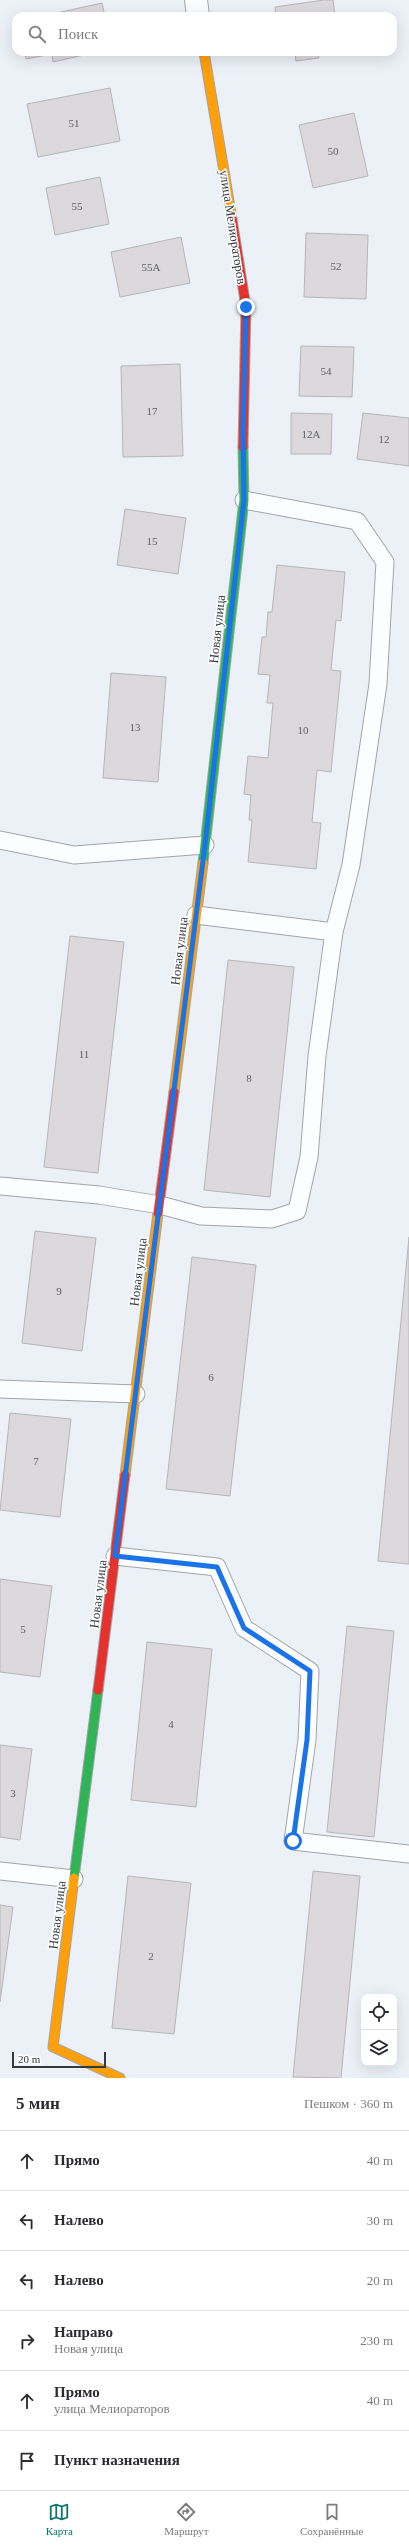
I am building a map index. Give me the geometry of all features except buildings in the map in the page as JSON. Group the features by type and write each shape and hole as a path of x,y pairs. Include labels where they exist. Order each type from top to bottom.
{"street":[{"path":"196,0 198,12"},
{"name":"улица Мелиораторов","path":"205,56 246,307 243,432 244,500"},
{"name":"Новая улица","path":"120,2078 53,2047 205,845 244,500"}],"lane":[{"path":"0,1186 99,1195 160,1205 202,1216 272,1219 297,1211 309,1157 317,1056 334,932 351,865 378,684 384,562 357,521 244,500"},
{"path":"0,840 74,854 205,845"},
{"path":"196,915 334,932"},
{"path":"0,1389 136,1394"},
{"path":"115,1556 217,1567 244,1628 310,1671 307,1740 293,1841 409,1854"},
{"path":"0,1871 74,1879"}],"traffic: fast":[{"path":"203,863 244,500 243,447"},
{"path":"74,1878 98,1690"}],"traffic: slow":[{"path":"205,56 232,219"},
{"path":"174,1092 203,863"},
{"path":"125,1475 158,1213"},
{"path":"74,1878 53,2047 120,2078"}],"traffic: jam":[{"path":"232,219 246,307 243,447"},
{"path":"158,1213 174,1092"},
{"path":"98,1690 125,1475"}],"route":[{"path":"246,307 243,432 244,500 205,845 115,1556 217,1567 244,1628 310,1671 307,1740 293,1841"}]}
